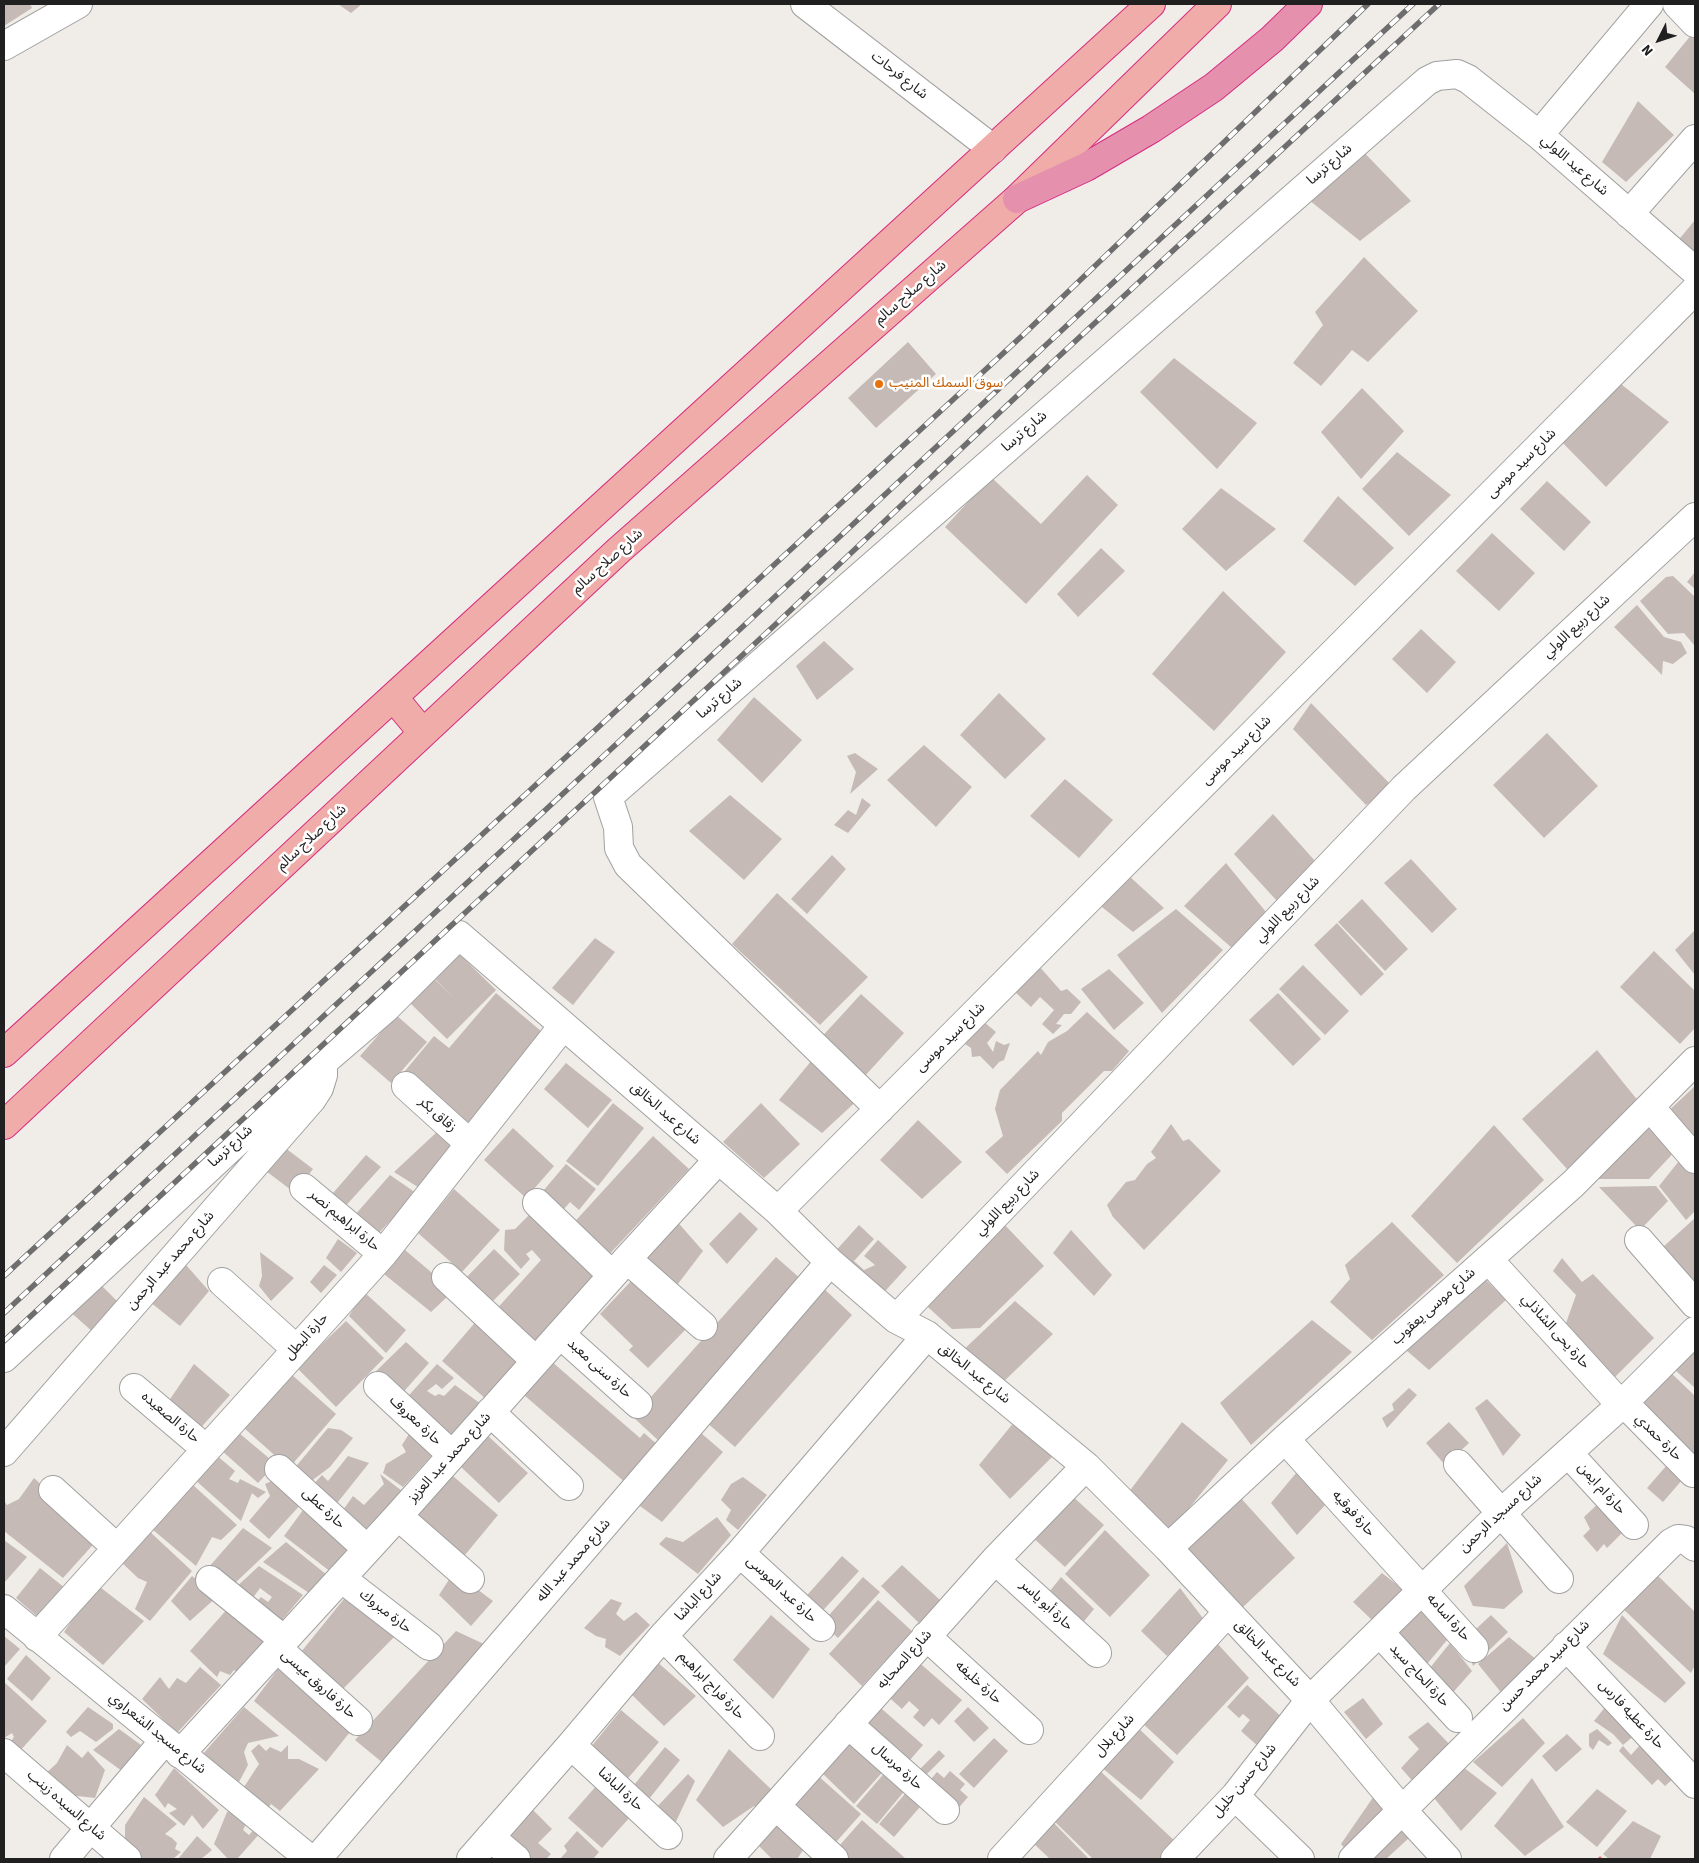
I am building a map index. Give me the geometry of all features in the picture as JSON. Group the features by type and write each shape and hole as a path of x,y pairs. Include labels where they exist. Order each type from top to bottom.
{"highway":[{"path":"4,1053 1151,4"},
{"name":"شارع صلاح سالم","path":"4,1125 620,550 1017,199 1217,4"},
{"path":"1017,199 1086,167 1152,129 1214,86 1272,39 1308,4"},
{"path":"394,698 424,734"}],"street":[{"path":"4,44 78,4"},
{"name":"شارع فرحات","path":"805,4 993,149"},
{"path":"1539,135 1650,4"},
{"path":"1677,4 1695,23"},
{"name":"شارع عيد اللولي","path":"1446,74 1457,74 1468,79 1539,135 1695,271"},
{"name":"شارع ترسا","path":"880,1109 628,865 619,848 618,827 608,797 1427,81 1446,74"},
{"path":"1629,214 1695,139"},
{"name":"شارع سيد موسى","path":"778,1211 1695,290"},
{"name":"شارع ربيع اللولي","path":"896,1319 1404,788 1695,516"},
{"name":"شارع ترسا","path":"4,1358 322,1062 386,1008 458,935"},
{"name":"شارع عبد الخالق","path":"458,935 778,1211 830,1262 896,1319 927,1335 1086,1466 1168,1548 1310,1700 1401,1809 1447,1859"},
{"name":"حارة البطل","path":"37,1637 296,1348 383,1254 563,1026"},
{"name":"شارع موسى يعقوب","path":"1168,1548 1285,1439 1573,1184 1695,1060"},
{"name":"شارع محمد عبد الرحمن","path":"4,1452 312,1099 319,1088 323,1075 322,1062"},
{"name":"زقاق بكر","path":"406,1086 469,1143"},
{"path":"1650,1107 1695,1159"},
{"name":"شارع محمد عبد العزيز","path":"64,1859 91,1827 280,1644 398,1516 718,1160"},
{"name":"حارة ابراهيم نصر","path":"304,1188 383,1254"},
{"path":"537,1203 620,1267 703,1326"},
{"path":"1639,1240 1695,1304"},
{"name":"حارة يحى الشاذلي","path":"1488,1259 1622,1404"},
{"name":"شارع محمد عبد الله","path":"317,1859 830,1262"},
{"path":"446,1277 536,1361"},
{"path":"222,1282 296,1348"},
{"name":"شارع مسجد الرحمن","path":"1310,1700 1500,1514 1622,1404 1695,1331"},
{"name":"حارة سنى معبد","path":"560,1334 638,1404"},
{"name":"شارع الباشا","path":"470,1859 572,1745 663,1636 740,1552 927,1335"},
{"name":"حارة معروف","path":"378,1386 452,1455"},
{"name":"حارة الصعيده","path":"134,1388 206,1449"},
{"name":"حارة حمدي","path":"1622,1404 1693,1473"},
{"path":"490,1412 569,1486"},
{"name":"حارة فوقيه","path":"1285,1439 1422,1589"},
{"name":"حارة ام ايمن","path":"1568,1453 1634,1525"},
{"path":"1458,1464 1559,1579"},
{"name":"شارع الصحابه","path":"728,1859 995,1560 1086,1466"},
{"name":"حارة عطى","path":"279,1469 367,1549"},
{"path":"53,1490 117,1548"},
{"path":"398,1516 470,1579"},
{"name":"شارع سيد محمد حسن","path":"1353,1859 1401,1809 1671,1543 1678,1540 1686,1540 1695,1547"},
{"name":"حارة عبد الموسى","path":"740,1552 821,1627"},
{"name":"حارة أبو ياسر","path":"995,1560 1097,1653"},
{"name":"حارة مبروك","path":"341,1578 429,1646"},
{"name":"حارة فاروق عيسى","path":"210,1580 280,1644 358,1721"},
{"name":"حارة اسامه","path":"1422,1589 1474,1648"},
{"name":"شارع مسجد الشعراوي","path":"4,1610 310,1859"},
{"name":"شارع بلال","path":"1002,1859 1227,1613"},
{"name":"حارة الحاج سيد","path":"1380,1633 1458,1718"},
{"name":"حارة فراج ابراهيم","path":"663,1636 760,1736"},
{"name":"حارة خليفه","path":"926,1636 1029,1730"},
{"name":"حارة عطيه فارس","path":"1566,1646 1695,1784"},
{"name":"شارع حسن خليل","path":"1175,1859 1235,1796 1310,1700"},
{"name":"حارة مرسال","path":"848,1724 945,1810"},
{"name":"حارة الباشا","path":"572,1745 668,1835"},
{"name":"شارع السيده زينب","path":"4,1753 128,1859"},
{"path":"1235,1796 1300,1859"},
{"path":"776,1806 834,1859"},
{"path":"490,1837 516,1859"}],"building":[{"path":"4,4 30,4 32,8 4,26"},
{"path":"338,4 362,4 351,13"},
{"path":"1692,34 1695,37 1695,94 1665,67"},
{"path":"1638,101 1674,135 1626,182 1602,162"},
{"path":"1353,141 1411,201 1360,241 1309,200"},
{"path":"1695,220 1695,262 1676,243"},
{"path":"1364,257 1418,311 1368,362 1352,350 1321,386 1293,363 1323,325 1315,312"},
{"path":"908,342 936,374 876,428 848,398"},
{"path":"1174,358 1257,423 1217,469 1140,392"},
{"path":"1612,377 1669,422 1606,487 1556,436"},
{"path":"1362,388 1404,431 1361,479 1321,432"},
{"path":"1397,452 1451,495 1409,536 1362,489"},
{"path":"1087,475 1118,505 1026,604 945,527 991,477 1041,524"},
{"path":"1547,481 1591,522 1564,551 1520,509"},
{"path":"1221,488 1276,529 1226,571 1182,529"},
{"path":"1338,496 1394,548 1355,586 1303,541"},
{"path":"1492,533 1535,573 1499,611 1456,571"},
{"path":"1101,548 1125,571 1078,617 1057,594"},
{"path":"1695,572 1695,589 1687,582"},
{"path":"1673,576 1695,597 1694,645 1684,633 1668,634 1640,601 1666,577"},
{"path":"1223,591 1286,652 1214,731 1152,674"},
{"path":"1637,605 1664,637 1681,642 1687,653 1673,664 1663,661 1662,675 1614,627"},
{"path":"1421,629 1456,662 1427,693 1392,659"},
{"path":"824,641 854,669 817,700 796,666"},
{"path":"999,693 1046,739 1005,779 960,735"},
{"path":"754,697 802,740 762,783 717,740"},
{"path":"1311,703 1393,787 1366,805 1293,729"},
{"path":"1547,733 1598,786 1544,838 1493,785"},
{"path":"924,745 972,787 936,827 887,780"},
{"path":"855,753 878,769 850,794 856,772 847,756"},
{"path":"1065,779 1113,820 1079,858 1030,816"},
{"path":"730,795 782,839 744,880 689,831"},
{"path":"862,798 871,805 848,833 834,825 848,810 856,815"},
{"path":"1273,814 1316,862 1277,901 1234,854"},
{"path":"832,855 846,869 807,914 791,899"},
{"path":"1411,859 1457,909 1432,933 1384,883"},
{"path":"1226,863 1266,912 1232,948 1184,906"},
{"path":"1128,875 1164,908 1133,932 1097,903"},
{"path":"777,893 868,977 820,1025 732,944"},
{"path":"1362,899 1408,949 1385,971 1338,922"},
{"path":"1176,909 1223,950 1162,1013 1117,955"},
{"path":"1337,923 1384,974 1361,996 1314,945"},
{"path":"1695,930 1695,975 1675,950"},
{"path":"595,938 615,952 573,1005 552,988"},
{"path":"1654,951 1695,991 1695,1028 1680,1044 1620,987"},
{"path":"457,952 496,990 447,1039 409,1002 432,977 452,996 433,977"},
{"path":"1038,965 1061,991 1067,989 1081,1002 1071,1014 1064,1014 1056,1024 1062,1025 1053,1034 1042,1024 1054,1010 1040,997 1031,1007 1014,991"},
{"path":"1303,965 1349,1011 1325,1035 1279,989"},
{"path":"1109,969 1144,1003 1114,1030 1081,989"},
{"path":"496,993 548,1037 467,1134 400,1077 434,1036 449,1048"},
{"path":"1278,993 1321,1039 1293,1066 1249,1020"},
{"path":"861,994 904,1033 864,1077 818,1041"},
{"path":"1087,1012 1129,1051 1112,1071 1104,1071 1062,1113 1062,1121 1007,1174 985,1152 1003,1136 995,1109 1000,1090 1038,1051 1041,1055 1048,1042 1067,1031"},
{"path":"396,1015 427,1042 391,1083 360,1056"},
{"path":"984,1022 996,1032 987,1043 993,1052 996,1041 1004,1045 1010,1043 1004,1060 999,1062 993,1069 980,1056 972,1057 971,1048 962,1042"},
{"path":"1597,1050 1639,1102 1567,1169 1522,1119"},
{"path":"817,1054 862,1096 822,1133 779,1100"},
{"path":"566,1063 612,1100 588,1128 544,1089"},
{"path":"1695,1086 1695,1155 1662,1117"},
{"path":"613,1103 644,1128 598,1186 566,1161"},
{"path":"761,1103 800,1144 764,1178 723,1142"},
{"path":"918,1120 962,1162 922,1199 880,1160"},
{"path":"1656,1122 1680,1146 1649,1179 1595,1179"},
{"path":"1171,1124 1183,1141 1189,1139 1221,1171 1144,1250 1113,1217 1107,1205 1126,1182 1135,1180 1147,1164 1156,1158 1151,1152"},
{"path":"1494,1125 1544,1180 1457,1263 1411,1216"},
{"path":"513,1128 554,1166 526,1198 484,1160"},
{"path":"438,1131 459,1150 421,1189 394,1172"},
{"path":"653,1136 689,1169 604,1260 569,1228"},
{"path":"284,1147 313,1169 295,1193 262,1168"},
{"path":"366,1155 381,1167 341,1211 327,1200"},
{"path":"1683,1156 1695,1167 1695,1211 1686,1220 1659,1186"},
{"path":"566,1164 596,1189 579,1210 570,1202 558,1216 537,1198"},
{"path":"390,1175 416,1193 377,1235 354,1216"},
{"path":"1656,1186 1668,1201 1640,1230 1599,1187"},
{"path":"454,1189 500,1230 462,1272 418,1233"},
{"path":"740,1212 758,1229 727,1264 709,1244"},
{"path":"529,1215 594,1277 534,1349 493,1313 541,1260 532,1250 526,1254 530,1259 521,1269 504,1250 505,1230 515,1229"},
{"path":"674,1218 703,1251 671,1293 639,1248"},
{"path":"1695,1218 1695,1286 1663,1247"},
{"path":"1001,1221 1044,1266 980,1328 952,1329 919,1299"},
{"path":"1392,1222 1444,1275 1372,1340 1330,1302 1350,1279 1345,1265"},
{"path":"859,1225 874,1239 854,1261 864,1270 875,1265 864,1256 878,1240 907,1267 878,1299 831,1256"},
{"path":"1071,1230 1112,1275 1094,1296 1053,1253"},
{"path":"338,1239 357,1253 341,1272 326,1258"},
{"path":"494,1249 520,1274 486,1308 460,1284"},
{"path":"405,1250 451,1289 447,1297 431,1312 384,1274"},
{"path":"260,1252 294,1278 271,1301 259,1286 262,1276"},
{"path":"776,1257 802,1280 659,1441 633,1417"},
{"path":"1562,1258 1582,1282 1593,1274 1654,1338 1615,1377 1565,1326 1576,1295 1553,1271"},
{"path":"186,1265 209,1291 180,1326 150,1302"},
{"path":"324,1265 337,1275 321,1293 310,1282"},
{"path":"1481,1275 1506,1300 1429,1370 1406,1350"},
{"path":"634,1278 686,1329 648,1368 629,1350 633,1346 600,1314"},
{"path":"96,1280 121,1305 94,1333 66,1308"},
{"path":"821,1286 852,1315 735,1447 706,1422"},
{"path":"364,1292 406,1330 386,1353 349,1316"},
{"path":"1015,1301 1053,1334 997,1388 958,1355"},
{"path":"479,1318 523,1355 486,1399 442,1361"},
{"path":"1312,1320 1352,1352 1251,1445 1220,1403"},
{"path":"346,1321 384,1358 336,1407 297,1368"},
{"path":"406,1342 429,1363 399,1397 371,1376"},
{"path":"1695,1348 1695,1388 1675,1370"},
{"path":"551,1361 640,1438 644,1433 659,1446 627,1484 524,1395"},
{"path":"194,1364 230,1395 197,1432 166,1405"},
{"path":"437,1364 454,1378 442,1389 436,1384 427,1391 435,1396 439,1394 444,1396 455,1385 481,1404 448,1442 402,1403"},
{"path":"1667,1369 1695,1396 1695,1463 1632,1403"},
{"path":"291,1374 336,1414 289,1468 244,1428"},
{"path":"1409,1388 1417,1395 1387,1428 1382,1418 1394,1410 1392,1404"},
{"path":"1487,1399 1521,1435 1503,1456 1475,1408"},
{"path":"1015,1421 1052,1457 1010,1499 979,1465"},
{"path":"1182,1422 1228,1460 1169,1533 1128,1493"},
{"path":"1449,1422 1469,1443 1445,1465 1426,1443"},
{"path":"694,1427 723,1452 662,1522 633,1501"},
{"path":"328,1428 341,1430 353,1438 330,1467 310,1482 293,1470"},
{"path":"239,1433 276,1464 258,1483 221,1450"},
{"path":"409,1434 435,1452 403,1487 383,1473 386,1464 406,1452 402,1445"},
{"path":"487,1435 528,1473 499,1503 460,1466"},
{"path":"215,1454 235,1471 229,1479 238,1483 240,1479 266,1492 258,1498 252,1493 241,1521 193,1478"},
{"path":"348,1456 369,1463 334,1507 311,1487 322,1475 328,1481"},
{"path":"1667,1465 1683,1479 1663,1502 1647,1488"},
{"path":"446,1470 498,1515 460,1561 407,1514"},
{"path":"1297,1472 1329,1501 1297,1535 1271,1503"},
{"path":"380,1474 402,1491 364,1531 343,1510 353,1496 364,1505 384,1484"},
{"path":"743,1477 767,1495 738,1530 726,1520 731,1510 721,1500 731,1484"},
{"path":"34,1478 99,1538 63,1578 4,1531 4,1501 7,1505 19,1499"},
{"path":"278,1478 304,1501 269,1539 249,1521 270,1496 265,1484"},
{"path":"193,1485 237,1525 221,1540 212,1537 196,1566 146,1524 168,1508"},
{"path":"1069,1493 1104,1525 1065,1567 1030,1535"},
{"path":"1239,1496 1295,1558 1243,1607 1183,1545"},
{"path":"1601,1501 1626,1529 1607,1548 1604,1544 1597,1552 1583,1536 1590,1529 1584,1517"},
{"path":"306,1506 356,1548 331,1572 284,1536"},
{"path":"717,1517 731,1535 698,1574 659,1544 666,1537 683,1542"},
{"path":"243,1528 272,1548 234,1584 208,1568"},
{"path":"148,1530 192,1571 150,1621 135,1609 147,1582 138,1578 120,1561"},
{"path":"1105,1530 1150,1575 1110,1617 1065,1574"},
{"path":"4,1540 27,1557 4,1583"},
{"path":"286,1542 327,1575 309,1593 263,1562"},
{"path":"1507,1543 1523,1592 1504,1609 1473,1606 1464,1586"},
{"path":"842,1556 859,1571 817,1617 801,1602"},
{"path":"902,1565 940,1600 919,1623 881,1586"},
{"path":"259,1566 303,1595 278,1625 252,1607 261,1597 268,1602 272,1597 260,1588 250,1602 233,1590"},
{"path":"40,1568 65,1588 38,1617 16,1598"},
{"path":"1653,1571 1695,1612 1695,1665 1691,1673 1621,1607"},
{"path":"454,1572 493,1601 471,1626 439,1595"},
{"path":"1382,1573 1405,1591 1372,1620 1353,1602"},
{"path":"192,1576 218,1596 190,1621 171,1601"},
{"path":"863,1577 880,1592 838,1638 822,1623"},
{"path":"1061,1577 1094,1609 1076,1631 1042,1601"},
{"path":"96,1584 144,1621 103,1665 64,1632"},
{"path":"1180,1588 1205,1621 1167,1656 1141,1631"},
{"path":"348,1594 397,1634 341,1691 301,1652"},
{"path":"611,1599 622,1603 616,1614 624,1621 636,1612 650,1625 620,1656 605,1647 606,1639 596,1636 584,1628"},
{"path":"878,1600 912,1631 862,1686 829,1654"},
{"path":"1424,1601 1452,1634 1422,1670 1391,1637"},
{"path":"229,1607 268,1641 238,1673 234,1670 230,1675 220,1671 217,1677 190,1651"},
{"path":"771,1615 810,1649 773,1699 733,1660"},
{"path":"1491,1615 1508,1632 1473,1666 1470,1657 1469,1627 1477,1628"},
{"path":"1622,1615 1686,1683 1665,1703 1603,1654"},
{"path":"456,1631 486,1645 383,1763 355,1740"},
{"path":"4,1636 20,1649 4,1667"},
{"path":"1509,1637 1537,1660 1504,1696 1478,1664"},
{"path":"1216,1642 1249,1678 1177,1755 1141,1722"},
{"path":"1450,1643 1472,1671 1448,1698 1425,1674"},
{"path":"26,1655 51,1678 32,1701 7,1679"},
{"path":"915,1659 962,1700 939,1725 932,1718 924,1727 913,1717 919,1710 909,1701 902,1709 884,1693"},
{"path":"655,1660 696,1696 664,1726 632,1695"},
{"path":"200,1667 221,1685 177,1733 142,1699 160,1677 169,1689 177,1678 186,1683"},
{"path":"278,1669 350,1732 326,1762 254,1701"},
{"path":"4,1682 47,1721 18,1753 9,1744 14,1737 12,1733 4,1738"},
{"path":"1247,1685 1286,1721 1260,1748 1241,1731 1250,1720 1243,1714 1239,1718 1227,1707"},
{"path":"1363,1698 1383,1724 1366,1739 1344,1712"},
{"path":"874,1702 923,1745 903,1768 854,1726"},
{"path":"1606,1706 1636,1734 1623,1745 1613,1734 1594,1721"},
{"path":"88,1707 113,1724 113,1729 96,1742 80,1731 71,1737 66,1732"},
{"path":"244,1707 279,1736 248,1743 244,1752 248,1765 239,1782 203,1754"},
{"path":"968,1707 989,1728 974,1742 954,1721"},
{"path":"621,1710 659,1742 623,1784 586,1753"},
{"path":"1523,1718 1545,1743 1502,1787 1473,1762"},
{"path":"1428,1722 1454,1749 1416,1785 1401,1768 1419,1749 1408,1737"},
{"path":"1134,1724 1174,1762 1141,1800 1101,1767"},
{"path":"119,1729 141,1745 122,1771 93,1750"},
{"path":"1597,1729 1612,1743 1608,1746 1599,1740 1593,1750 1589,1746 1589,1734"},
{"path":"1567,1734 1582,1749 1556,1772 1542,1756"},
{"path":"851,1736 887,1767 854,1804 820,1771"},
{"path":"994,1738 1008,1751 974,1788 959,1774"},
{"path":"259,1744 266,1751 270,1747 281,1752 288,1745 288,1759 299,1759 319,1769 280,1811 271,1804 267,1810 244,1787 259,1764 251,1751"},
{"path":"1641,1744 1674,1778 1665,1786 1658,1779 1652,1785 1619,1751 1623,1746 1631,1755"},
{"path":"67,1745 82,1758 88,1751 105,1770 95,1798 69,1795 41,1778 57,1763"},
{"path":"665,1747 680,1760 645,1804 629,1791"},
{"path":"729,1749 774,1792 766,1807 754,1806 723,1827 696,1800"},
{"path":"939,1750 945,1756 920,1781 914,1775"},
{"path":"1463,1767 1497,1793 1461,1831 1434,1798"},
{"path":"174,1768 219,1810 203,1829 192,1815 184,1826 169,1813 177,1809 168,1803 165,1808 155,1795"},
{"path":"1098,1769 1178,1844 1164,1859 1093,1859 1052,1819"},
{"path":"887,1770 907,1788 877,1824 856,1806"},
{"path":"950,1771 965,1784 960,1790 968,1797 955,1812 926,1785 937,1772 944,1778"},
{"path":"688,1774 695,1781 673,1828 654,1810"},
{"path":"816,1774 861,1814 829,1850 784,1810"},
{"path":"1532,1778 1564,1827 1525,1856 1494,1826"},
{"path":"598,1784 632,1815 602,1848 568,1818"},
{"path":"910,1788 925,1801 894,1837 879,1824"},
{"path":"1597,1789 1627,1811 1597,1847 1566,1822"},
{"path":"1374,1796 1410,1837 1386,1859 1354,1859 1341,1844"},
{"path":"144,1797 177,1824 165,1834 177,1843 175,1849 181,1852 173,1859 141,1859 125,1847 125,1825"},
{"path":"776,1806 810,1840 797,1859 772,1859 753,1840"},
{"path":"238,1807 248,1820 243,1830 249,1835 258,1825 262,1831 237,1859 228,1859 214,1844 227,1812"},
{"path":"533,1810 552,1829 538,1843 551,1854 546,1859 531,1859 507,1836"},
{"path":"1049,1818 1089,1859 1050,1859 1032,1842"},
{"path":"862,1820 906,1859 837,1859 832,1854"},
{"path":"1633,1821 1661,1836 1650,1859 1609,1859 1603,1854"},
{"path":"577,1831 599,1852 593,1859 560,1859 567,1851 564,1846"},
{"path":"197,1836 212,1850 201,1859 178,1859"}],"railway":[{"path":"4,1276 1023,335 1368,4"},
{"path":"4,1313 1413,4"},
{"path":"4,1341 776,624 1055,360 1439,4"}],"place":[{"name":"سوق السمك المنيب","path":"879,384"}]}
